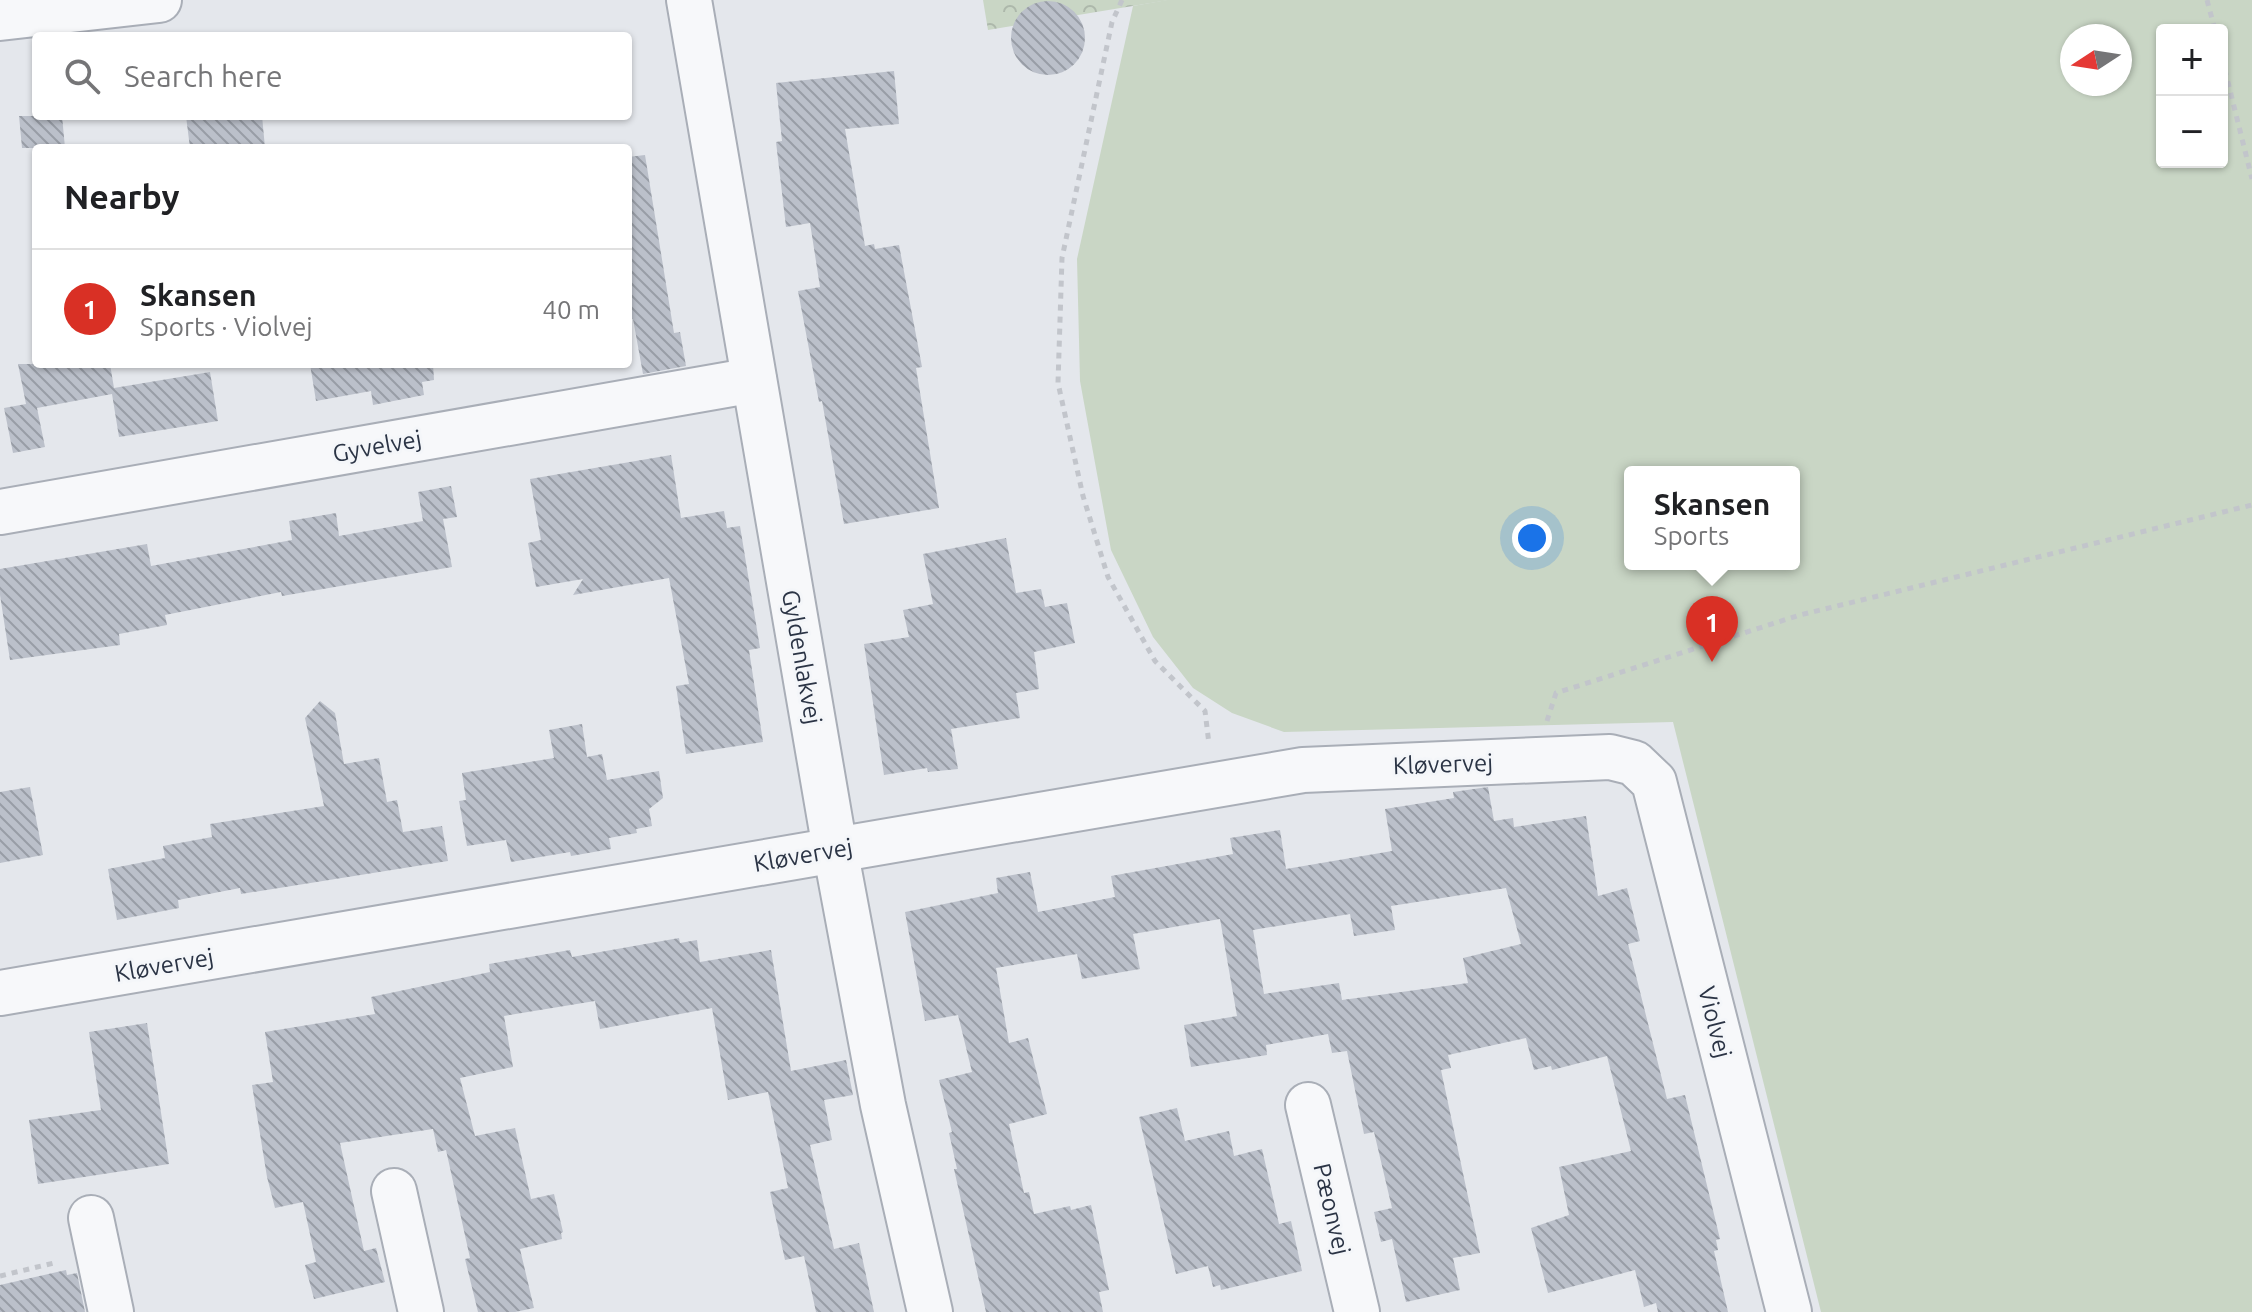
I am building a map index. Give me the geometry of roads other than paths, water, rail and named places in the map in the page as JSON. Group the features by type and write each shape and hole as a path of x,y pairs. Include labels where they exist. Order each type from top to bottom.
{"street":[{"path":"0,18 159,0"},
{"name":"Gyldenlakvej","path":"689,0 835,849 883,1105 930,1312"},
{"name":"Gyvelvej","path":"0,512 754,380"},
{"name":"Kløvervej","path":"0,993 1303,770 1610,757"},
{"name":"Violvej","path":"1610,757 1634,763 1654,782 1789,1312"},
{"name":"Pæonvej","path":"1308,1105 1357,1312"},
{"path":"394,1191 421,1312"},
{"path":"94,1236 111,1312"}],"place":[{"name":"Skansen","path":"1712,662"}]}
